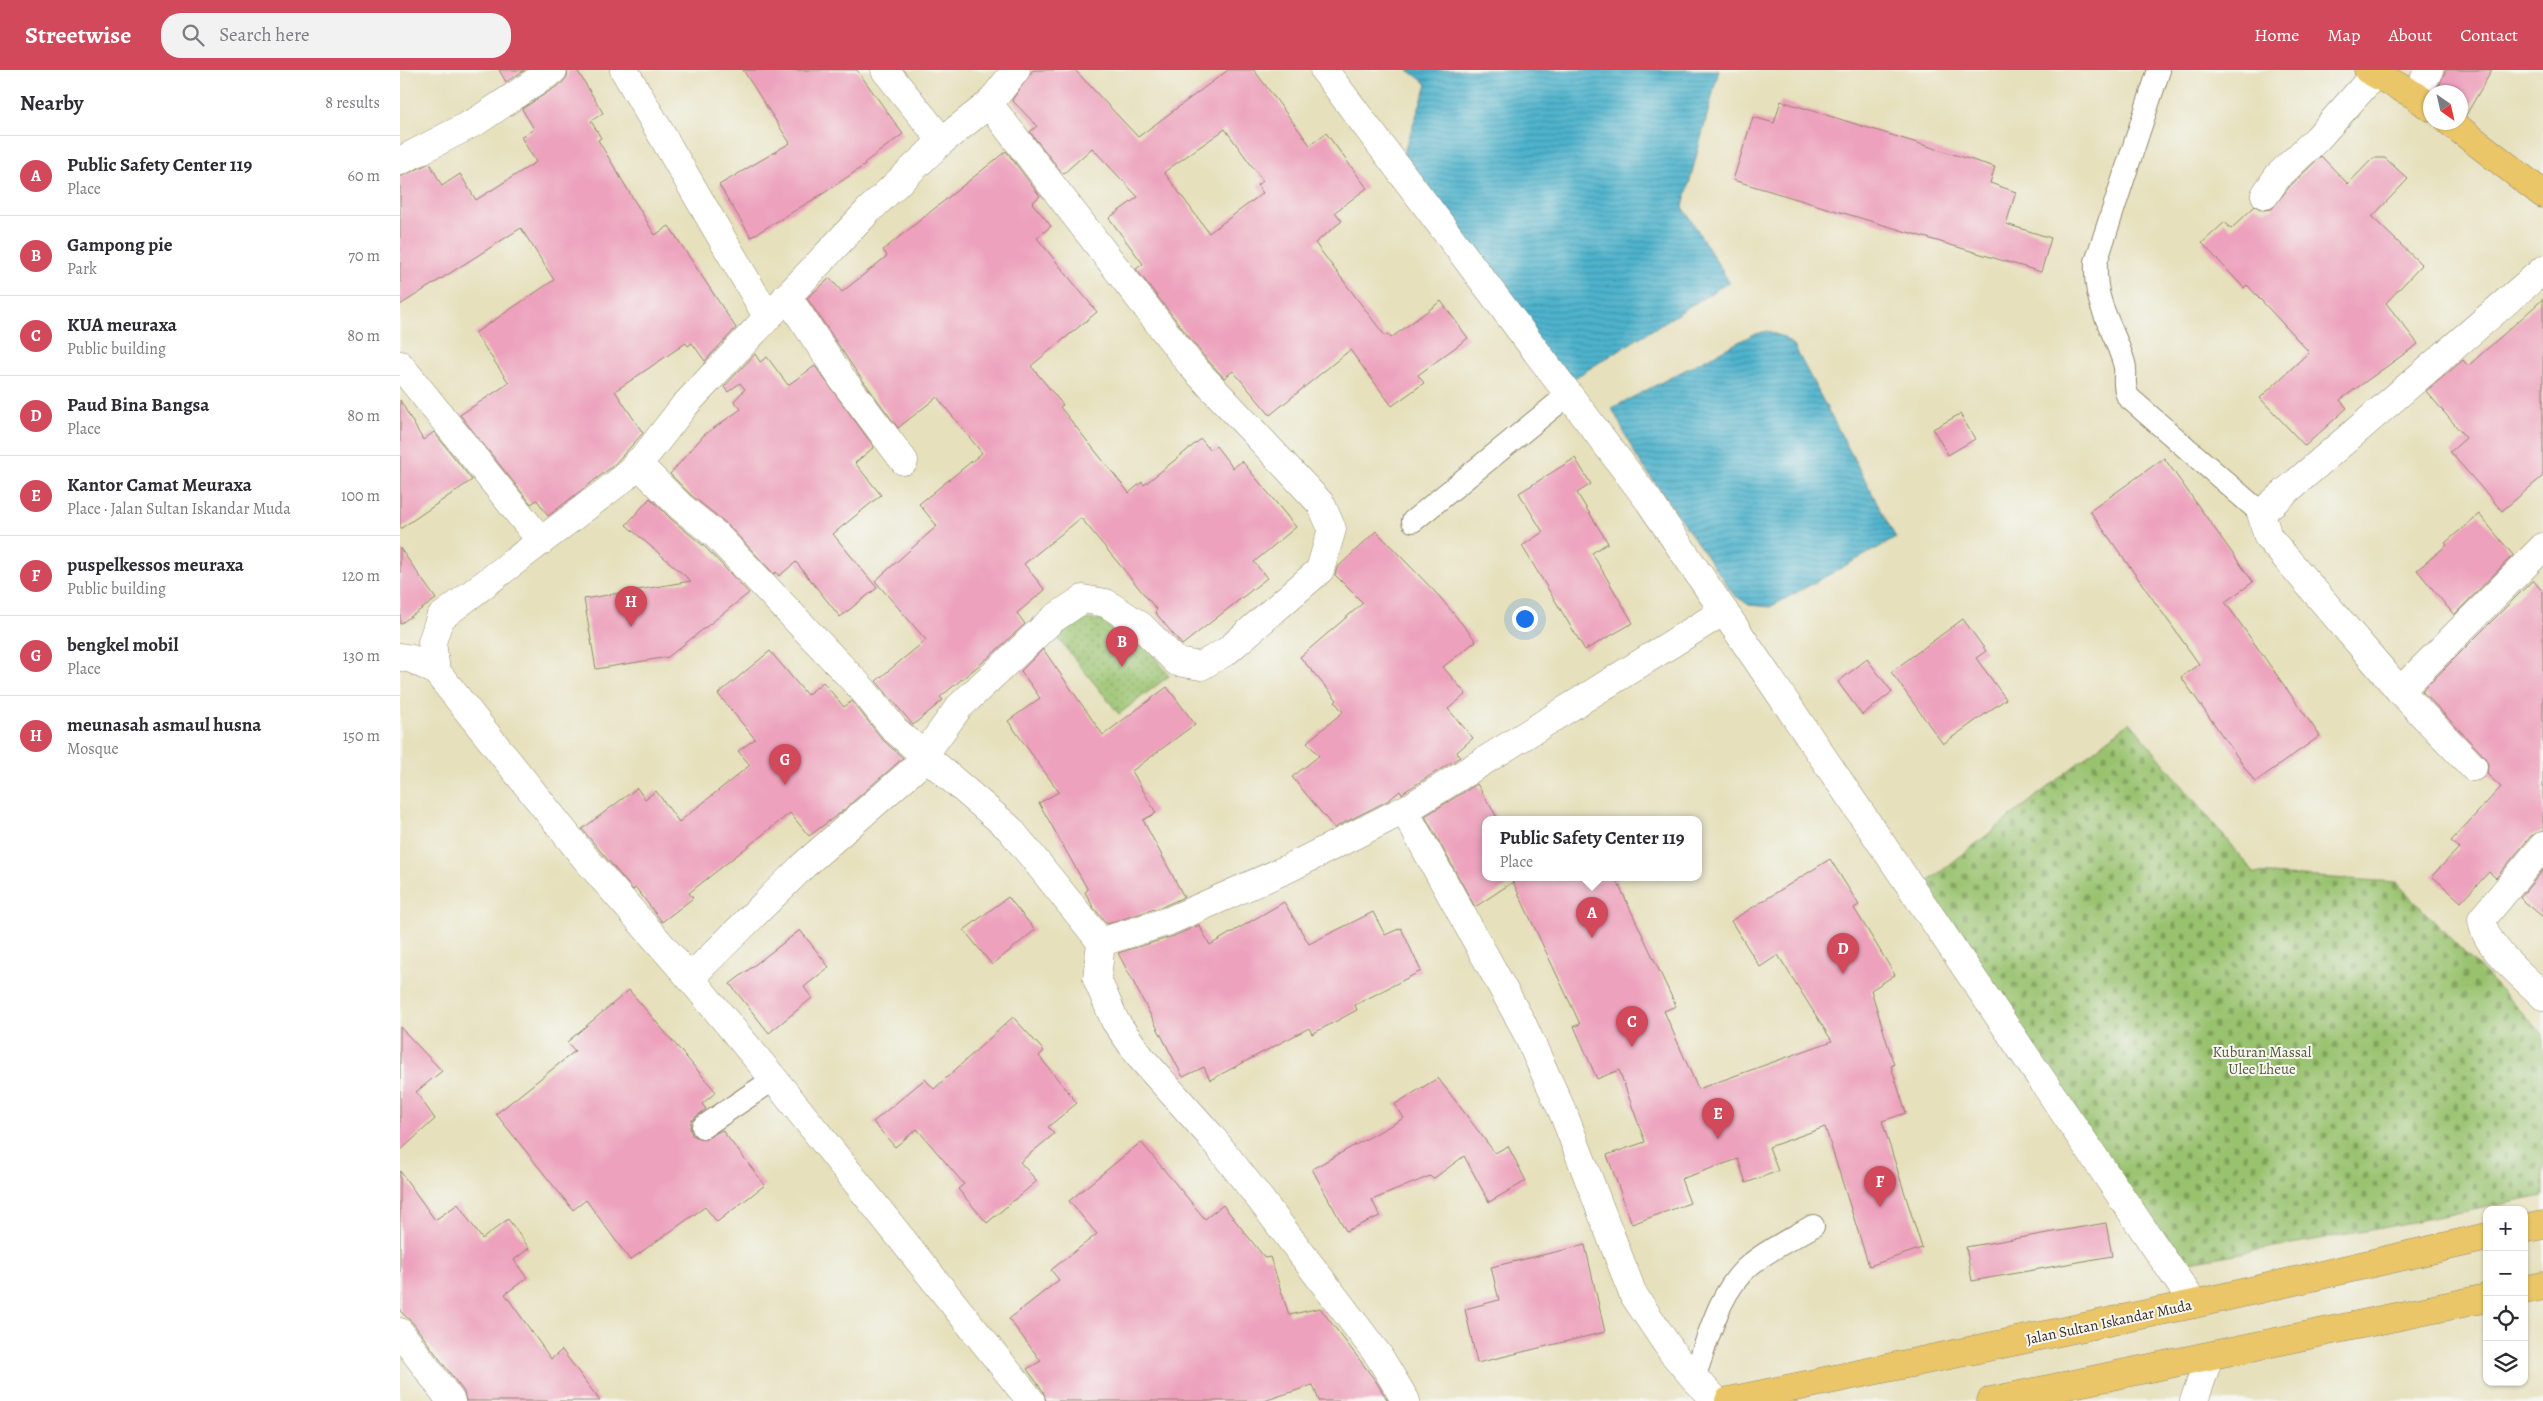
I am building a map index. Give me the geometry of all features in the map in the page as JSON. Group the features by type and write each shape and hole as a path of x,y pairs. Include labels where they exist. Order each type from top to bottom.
{"highway":[{"path":"2372,72 2423,102"},
{"path":"2460,130 2543,194"},
{"path":"2528,1228 2543,1225"},
{"name":"Jalan Sultan Iskandar Muda","path":"1729,1401 2194,1304 2483,1238"},
{"path":"2528,1289 2543,1286"},
{"path":"1991,1401 2483,1299"}],"street":[{"path":"400,161 477,121 554,70"},
{"path":"624,70 767,316"},
{"path":"885,70 942,141"},
{"path":"436,672 432,642 440,618 624,478 685,405 767,316 868,211 942,141 989,104 1016,70"},
{"path":"1324,70 1649,501 2194,1304"},
{"path":"2426,85 2429,70"},
{"path":"2265,195 2278,176 2317,139 2372,72"},
{"path":"690,978 804,866 896,786 925,755 959,707 1053,619 1083,599 1106,603 1141,626 1177,662 1201,666 1227,651 1320,570 1332,534 1320,504 1191,365 989,104"},
{"path":"2473,767 2400,691 2268,537 2261,513 2543,270"},
{"path":"787,296 843,380 904,461"},
{"path":"400,365 541,541"},
{"path":"637,463 681,507 716,536 862,690 895,730 1010,829 1101,942 1097,979 1115,1021 1142,1059 1209,1134 1263,1203 1379,1356 1406,1401"},
{"path":"2400,691 2543,547"},
{"path":"1101,942 1169,921 1287,869 1404,810 1724,611"},
{"path":"400,657 412,659 436,672 586,859 690,978 774,1080 1031,1401"},
{"path":"1404,810 1522,1023 1564,1115 1633,1294 1672,1352 1717,1401"},
{"path":"2543,846 2482,919 2486,935 2493,946 2543,996"},
{"path":"404,1345 451,1401"},
{"path":"2194,1401 2209,1356"}],"lane":[{"path":"2158,70 2096,262 2095,282 2098,302 2125,365 2123,386 2128,397 2261,513"},
{"path":"1413,522 1569,394"},
{"path":"703,1127 774,1080"},
{"path":"1694,1378 1719,1307 1732,1285 1751,1264 1813,1226"}],"green space":[{"path":"1084,619 1108,621 1125,629 1142,643 1169,676 1119,714 1052,631"},
{"name":"Kuburan Massal Ulee Lheue","path":"2130,722 2254,873 2396,882 2543,1034 2543,1196 2492,1206 2483,1206 2483,1208 2376,1229 2173,1265 1920,888"}],"water":[{"path":"1408,70 1719,70 1683,207 1729,282 1560,387 1403,155 1427,84"},
{"path":"1767,331 1783,337 1794,346 1896,538 1770,607 1749,605 1734,595 1636,456 1612,408 1752,335"}],"building":[{"path":"499,70 525,70 506,82"},
{"path":"568,70 577,70 603,113 591,121 601,138 598,140 655,235 669,226 736,328 705,361 692,343 688,346 686,343 615,391 643,433 613,466 548,516 537,500 531,504 460,415 509,383 475,333 554,280 521,228 400,305 400,177 430,163 442,186 460,174 476,200 536,162 521,137 534,129 522,109 562,83 567,77"},
{"path":"743,70 857,70 903,134 864,163 865,165 824,193 751,237 719,185 790,143"},
{"path":"1033,70 1075,70 1138,137 1228,70 1254,70 1310,145 1326,133 1367,188 1335,212 1342,221 1315,243 1385,336 1388,334 1391,338 1441,301 1468,338 1418,375 1424,383 1392,406 1350,350 1270,415 1233,371 1224,378 1203,355 1136,269 1143,264 1109,218 1138,197 1092,148 1063,174 1030,132 1037,126 1012,100","holes":["1225,129 1263,181 1257,185 1263,193 1209,233 1164,172"]},
{"path":"2446,70 2492,70 2468,112 2468,85 2439,85"},
{"path":"1781,101 1995,167 1990,183 2016,192 2006,224 2051,238 2041,272 1733,180 1753,117 1774,123"},
{"path":"1006,151 1040,196 1032,203 1051,226 1037,238 1097,312 1031,366 1063,405 1060,407 1129,493 1142,482 1144,485 1201,439 1210,450 1216,446 1233,468 1242,461 1296,527 1254,562 1267,578 1182,645 1155,612 1157,610 1081,518 1024,564 1045,590 1017,613 1025,624 988,658 940,697 943,700 913,725 876,681 926,640 875,581 937,526 919,504 982,453 937,397 898,428 856,371 807,298 830,278 842,292 887,256 883,250"},
{"path":"2321,156 2348,184 2373,158 2385,158 2408,179 2372,217 2422,265 2386,303 2418,344 2340,400 2347,408 2305,446 2260,398 2309,352 2247,285 2244,288 2202,243 2225,222 2231,229 2255,206 2263,210 2272,209 2290,186"},
{"path":"2543,299 2543,476 2502,511 2450,452 2466,438 2426,391 2463,360 2468,366"},
{"path":"755,354 760,362 767,357 788,385 815,366 874,447 855,463 881,495 833,534 877,588 840,617 796,562 779,576 776,572 774,574 727,524 691,495 670,474 704,435 741,409 734,401 745,389 740,383 728,392 724,387"},
{"path":"400,400 423,440 434,432 472,480 400,529"},
{"path":"1960,414 1975,439 1948,455 1933,429"},
{"path":"1575,458 1591,484 1577,493 1608,543 1592,553 1633,623 1585,650 1522,546 1543,532 1519,493"},
{"path":"2164,458 2253,582 2225,602 2320,736 2255,782 2181,677 2199,664 2090,511"},
{"path":"650,498 671,519 705,547 749,593 668,657 596,669 584,599 691,581 626,525"},
{"path":"2479,514 2513,555 2454,615 2417,570 2447,545 2445,543"},
{"path":"1376,531 1439,596 1476,641 1443,667 1466,694 1448,709 1473,738 1457,752 1460,757 1402,794 1400,791 1389,800 1334,828 1292,777 1319,756 1307,742 1343,712 1335,702 1337,700 1300,657 1363,603 1335,575 1337,568"},
{"path":"400,548 436,599 400,624"},
{"path":"2533,580 2543,592 2543,831 2531,836 2496,878 2489,872 2461,902 2432,876 2459,848 2451,841 2501,787 2487,774 2488,764 2484,756 2422,691"},
{"path":"1963,619 1986,651 1976,658 2006,699 1943,744 1891,672"},
{"path":"1043,649 1103,735 1167,687 1195,724 1132,771 1156,813 1143,820 1184,897 1164,906 1107,924 1093,907 1085,892 1088,890 1039,803 1059,792 1008,721 1040,698 1021,671"},
{"path":"770,651 807,695 823,682 844,707 852,701 883,740 903,758 840,813 809,836 790,813 689,893 693,898 662,922 636,888 633,890 582,829 637,788 645,799 656,791 679,822 750,765 738,751 755,739 718,694"},
{"path":"1867,659 1892,692 1862,715 1838,682"},
{"path":"1477,784 1496,816 1482,816 1482,881 1617,881 1676,1006 1664,1011 1698,1089 1832,1041 1778,955 1760,967 1731,921 1830,859 1859,905 1854,908 1895,975 1871,990 1894,1065 1891,1066 1906,1113 1882,1121 1922,1248 1869,1266 1825,1127 1769,1147 1778,1171 1746,1183 1738,1159 1681,1179 1690,1203 1632,1224 1607,1155 1645,1142 1619,1070 1597,1079 1574,1026 1580,1024 1513,882 1475,907 1425,816"},
{"path":"2543,870 2543,917 2520,898"},
{"path":"1008,897 1035,930 992,965 964,930"},
{"path":"1284,902 1309,944 1373,912 1385,935 1401,928 1421,971 1355,1005 1357,1010 1312,1034 1309,1028 1210,1080 1204,1067 1183,1077 1118,953 1174,936 1199,925 1210,945"},
{"path":"800,930 829,967 804,987 812,998 769,1033 730,984"},
{"path":"629,990 716,1092 702,1104 706,1109 691,1121 692,1135 704,1140 722,1130 765,1185 717,1222 705,1207 630,1260 586,1200 573,1210 496,1114 575,1051 567,1042"},
{"path":"1013,1017 1044,1051 1039,1056 1077,1103 1048,1127 1054,1134 1020,1162 1037,1181 987,1223 958,1189 964,1184 917,1129 895,1147 873,1122 925,1079 934,1089"},
{"path":"400,1027 442,1071 416,1092 435,1119 400,1151"},
{"path":"1438,1078 1495,1153 1508,1146 1526,1181 1489,1202 1464,1156 1433,1179 1430,1176 1372,1200 1380,1216 1346,1231 1312,1169 1404,1118 1395,1104"},
{"path":"1141,1142 1205,1219 1223,1205 1265,1258 1270,1257 1289,1315 1320,1308 1375,1380 1388,1401 1319,1401 1313,1385 1264,1401 1046,1401 1043,1391 1027,1369 1041,1361 1009,1319 1059,1280 1051,1270 1097,1234 1069,1201"},
{"path":"400,1171 435,1220 458,1204 482,1239 508,1219 529,1248 514,1260 527,1278 505,1294 551,1359 562,1350 600,1401 466,1401 464,1392 413,1323 400,1311"},
{"path":"2106,1223 2112,1256 1972,1281 1966,1247"},
{"path":"1585,1245 1605,1332 1477,1363 1465,1309 1499,1300 1491,1267"}],"place":[{"name":"meunasah asmaul husna","path":"631,627"},
{"name":"Gampong pie","path":"1122,667"},
{"name":"bengkel mobil","path":"785,785"},
{"name":"Public Safety Center 119","path":"1592,938"},
{"name":"Paud Bina Bangsa","path":"1843,974"},
{"name":"KUA meuraxa","path":"1632,1047"},
{"name":"Kantor Camat Meuraxa","path":"1718,1139"},
{"name":"puspelkessos meuraxa","path":"1880,1207"}]}
